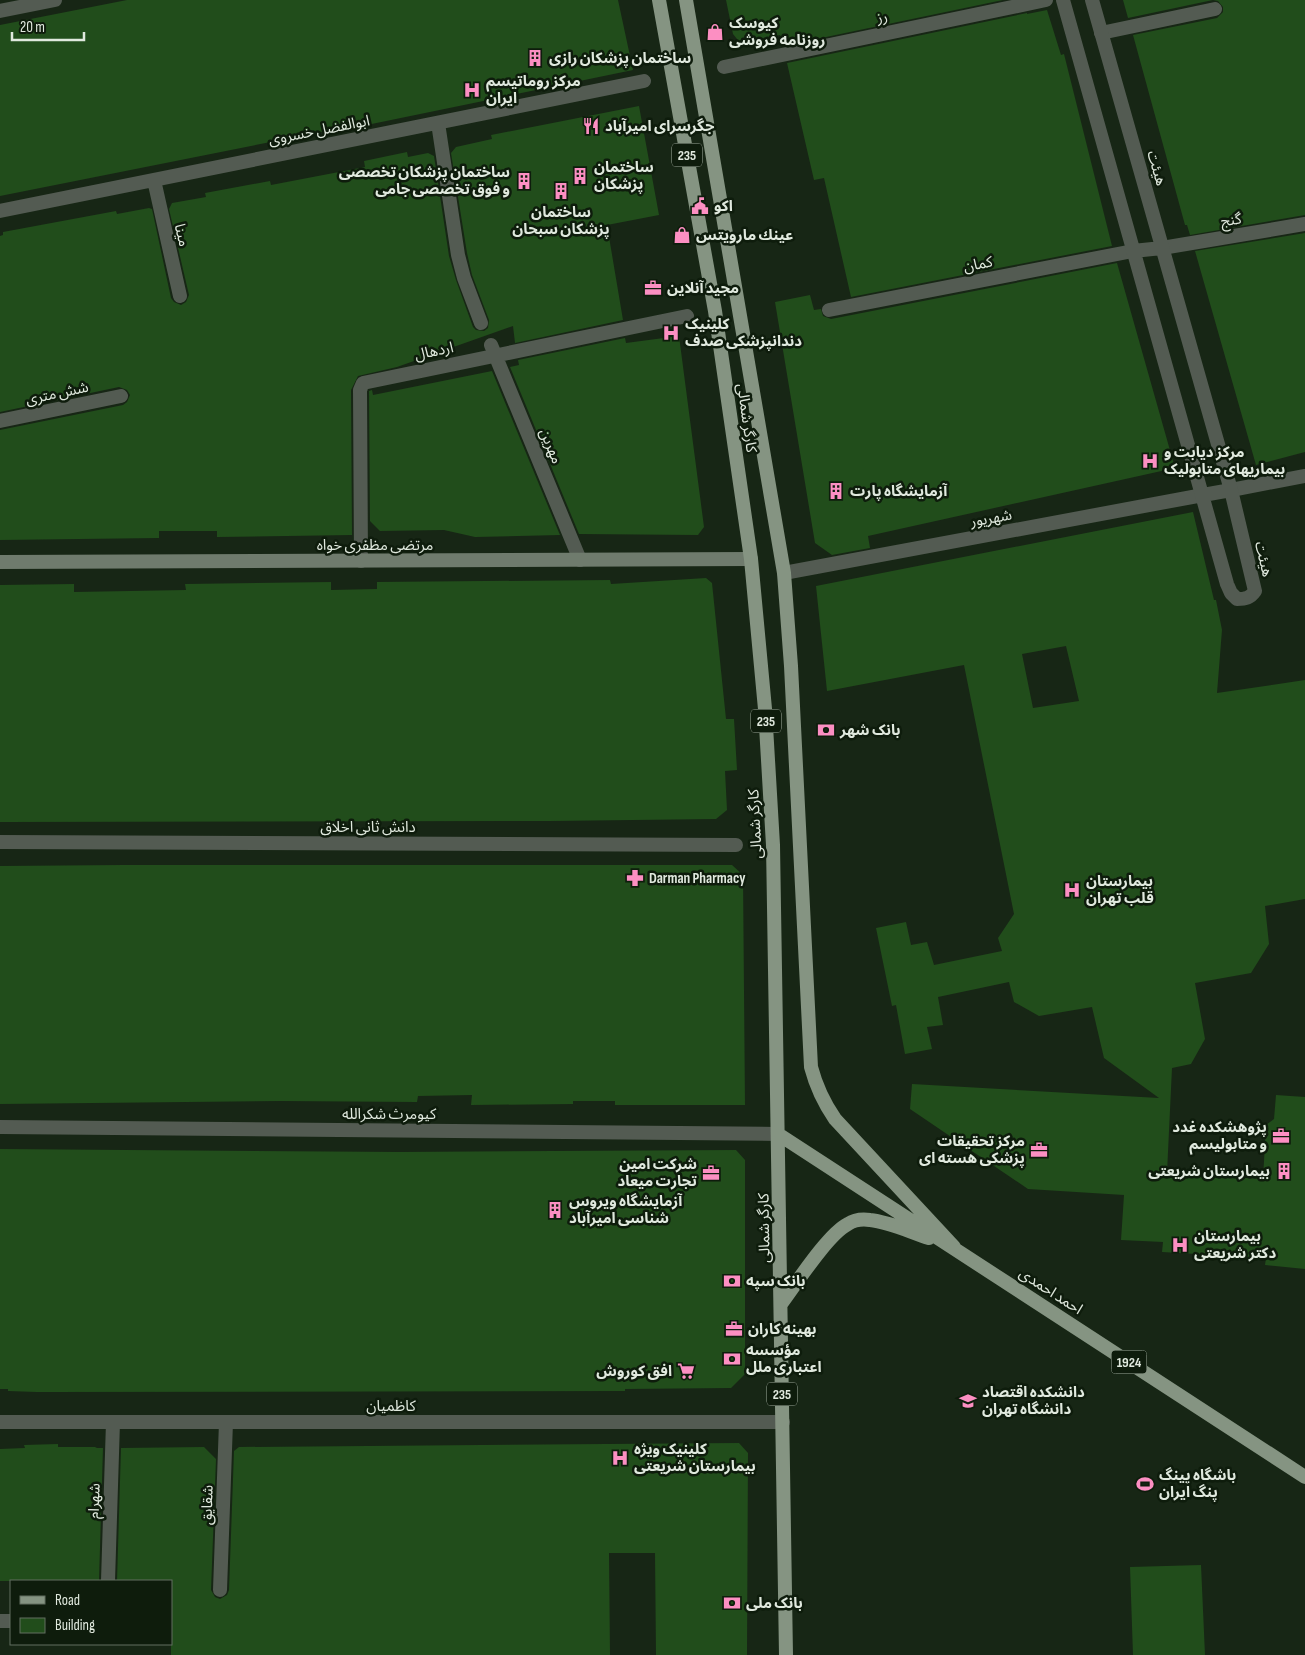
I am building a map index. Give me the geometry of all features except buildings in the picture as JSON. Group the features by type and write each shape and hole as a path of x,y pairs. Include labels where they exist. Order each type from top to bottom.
{"main road":[{"name":"کارگر شمالی","path":"659,0 714,311 751,559 765,709 773,846 786,1655"},
{"name":"کارگر شمالی","path":"686,0 784,573 791,666 811,1067 826,1104 835,1119 954,1247"},
{"name":"مرتضی مظفری خواه","path":"0,562 751,559"},
{"name":"احمد احمدی","path":"778,1134 1305,1476"},
{"path":"781,1304 832,1237 848,1224 858,1220 890,1224 954,1247"}],"street":[{"path":"0,11 56,0"},
{"name":"رز","path":"724,67 1046,0"},
{"name":"هیئت","path":"1063,0 1132,251 1228,584 1231,593 1238,599 1244,599 1251,596 1255,591 1231,490 1092,0"},
{"path":"1101,33 1215,9"},
{"name":"ابوالفضل خسروی","path":"0,212 644,81"},
{"path":"438,123 458,255 464,278 482,323"},
{"name":"مینا","path":"154,180 180,296"},
{"name":"گنج","path":"1132,251 1162,248 1305,224"},
{"name":"کمان","path":"830,310 1132,251"},
{"name":"اردهال","path":"361,561 361,386 363,383 494,350 687,316"},
{"name":"مهرین","path":"494,350 580,560"},
{"name":"شش متری","path":"0,421 121,396"},
{"path":"1231,490 1305,476"},
{"name":"شهریور","path":"784,573 1231,490"},
{"name":"دانش ثانی اخلاق","path":"0,842 736,845"},
{"name":"کیومرث شکرالله","path":"0,1127 778,1134"},
{"name":"کاظمیان","path":"0,1422 783,1422"},
{"name":"شهرام","path":"108,1580 113,1422"},
{"name":"شقایق","path":"220,1590 226,1422"}],"place":[{"name":"کیوسک روزنامه فروشی","path":"715,32"},
{"name":"ساختمان پزشکان رازی","path":"535,58"},
{"name":"مرکز روماتیسم ایران","path":"472,90"},
{"name":"جگرسرای امیرآباد","path":"591,126"},
{"name":"ساختمان پزشکان","path":"580,176"},
{"name":"ساختمان پزشکان تخصصی و فوق تخصصی جامی","path":"524,181"},
{"name":"ساختمان پزشکان سبحان","path":"561,191"},
{"name":"اکو","path":"700,206"},
{"name":"عينك مارويتس","path":"682,235"},
{"name":"مجید آنلاین","path":"653,288"},
{"name":"کلینیک دندانپزشکی صدف","path":"671,333"},
{"name":"مرکز دیابت و بیماریهای متابولیک","path":"1150,461"},
{"name":"آزمایشگاه پارت","path":"836,491"},
{"name":"بانک شهر","path":"826,730"},
{"name":"Darman Pharmacy","path":"635,878"},
{"name":"بیمارستان قلب تهران","path":"1072,890"},
{"name":"پژوهشکده غدد و متابولیسم","path":"1281,1136"},
{"name":"مرکز تحقیقات پزشکی هسته ای","path":"1039,1150"},
{"name":"بیمارستان شریعتی","path":"1284,1171"},
{"name":"شرکت امین تجارت میعاد","path":"711,1173"},
{"name":"آزمایشگاه ویروس شناسی امیرآباد","path":"555,1210"},
{"name":"بیمارستان دکتر شریعتی","path":"1180,1245"},
{"name":"بانک سپه","path":"732,1281"},
{"name":"بهینه کاران","path":"734,1329"},
{"name":"مؤسسه اعتباری ملل","path":"732,1359"},
{"name":"افق کوروش","path":"686,1371"},
{"name":"دانشکده اقتصاد دانشگاه تهران","path":"968,1401"},
{"name":"کلینیک ویژه بیمارستان شریعتی","path":"620,1458"},
{"name":"باشگاه پینگ پنگ ایران","path":"1145,1484"},
{"name":"بانک ملی","path":"732,1603"}]}
